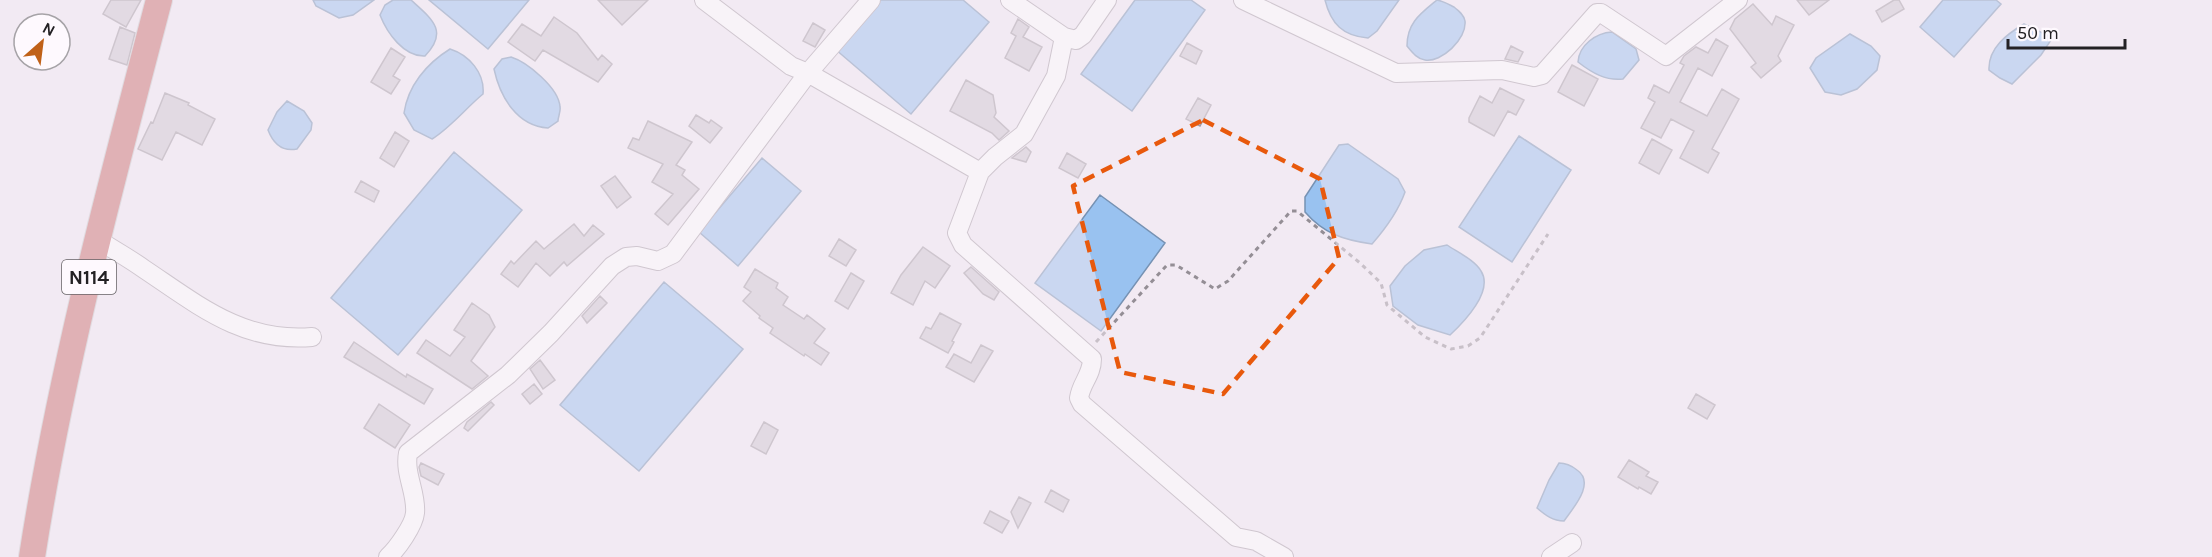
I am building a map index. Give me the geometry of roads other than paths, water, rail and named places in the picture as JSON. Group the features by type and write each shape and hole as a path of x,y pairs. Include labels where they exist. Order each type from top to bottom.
{"highway":[{"name":"N114","path":"32,557 45,470 97,239 159,0"}],"street":[{"path":"704,0 791,66 808,73 980,172"},
{"path":"388,557 414,520 416,512 406,464 408,453 508,375 551,333 612,266 626,257 637,256 658,261 673,254 808,73 871,0"},
{"path":"1010,0 1064,37 1076,40 1083,35 1107,0"},
{"path":"1243,0 1396,73 1502,70 1534,77 1542,75 1597,13 1601,13 1666,56 1738,0"},
{"path":"1064,37 1056,76 1024,134 980,172 957,233 963,246 1092,359 1092,370 1080,390 1079,398 1082,404 1236,537 1256,541 1284,557"},
{"path":"97,239 188,300 228,322 290,339 312,337"},
{"path":"1551,557 1572,543"}],"water":[{"path":"313,0 374,0 353,15 339,18 316,6"},
{"path":"393,0 411,0 431,19 435,26 436,39 425,56 410,53 397,43 387,29 380,15 385,5"},
{"path":"429,0 529,0 488,49"},
{"path":"877,0 963,0 989,22 911,114 835,49"},
{"path":"1135,0 1191,0 1205,10 1132,111 1081,74"},
{"path":"1325,0 1399,0 1377,31 1368,38 1352,35 1339,27 1331,16"},
{"path":"1437,0 1454,7 1462,15 1465,28 1457,42 1445,54 1438,58 1425,60 1415,55 1407,46 1409,31 1420,15"},
{"path":"1943,0 1996,0 2001,4 1954,57 1920,27"},
{"path":"2024,24 2047,35 2051,40 2041,55 2012,84 1989,70 1990,62 2000,42"},
{"path":"1612,32 1636,49 1639,60 1623,79 1611,79 1599,75 1578,62 1581,50 1589,41 1594,37"},
{"path":"1850,34 1871,46 1880,56 1877,70 1857,89 1841,95 1825,92 1810,68 1816,58"},
{"path":"450,49 469,60 474,66 481,79 483,94 432,139 414,130 404,113 406,103 419,76"},
{"path":"511,57 525,64 541,77 554,92 560,109 558,121 548,128 527,122 519,116 501,90 494,69 502,59"},
{"path":"287,101 304,111 312,123 311,130 297,149 292,150 279,145 268,130 277,112"},
{"path":"1519,136 1571,170 1512,262 1459,227"},
{"path":"1348,144 1398,179 1405,192 1391,220 1372,244 1335,235 1312,220 1305,212 1305,197 1339,145"},
{"path":"454,152 522,210 398,355 331,298"},
{"path":"762,158 801,191 738,266 699,232"},
{"path":"1100,195 1165,243 1101,331 1035,283"},
{"path":"1447,245 1475,263 1484,279 1484,288 1476,306 1450,335 1418,325 1393,306 1390,286 1405,266 1424,250"},
{"path":"664,282 743,349 639,471 560,405"},
{"path":"1559,463 1575,469 1582,475 1584,482 1581,496 1564,521 1549,517 1537,508"}]}
